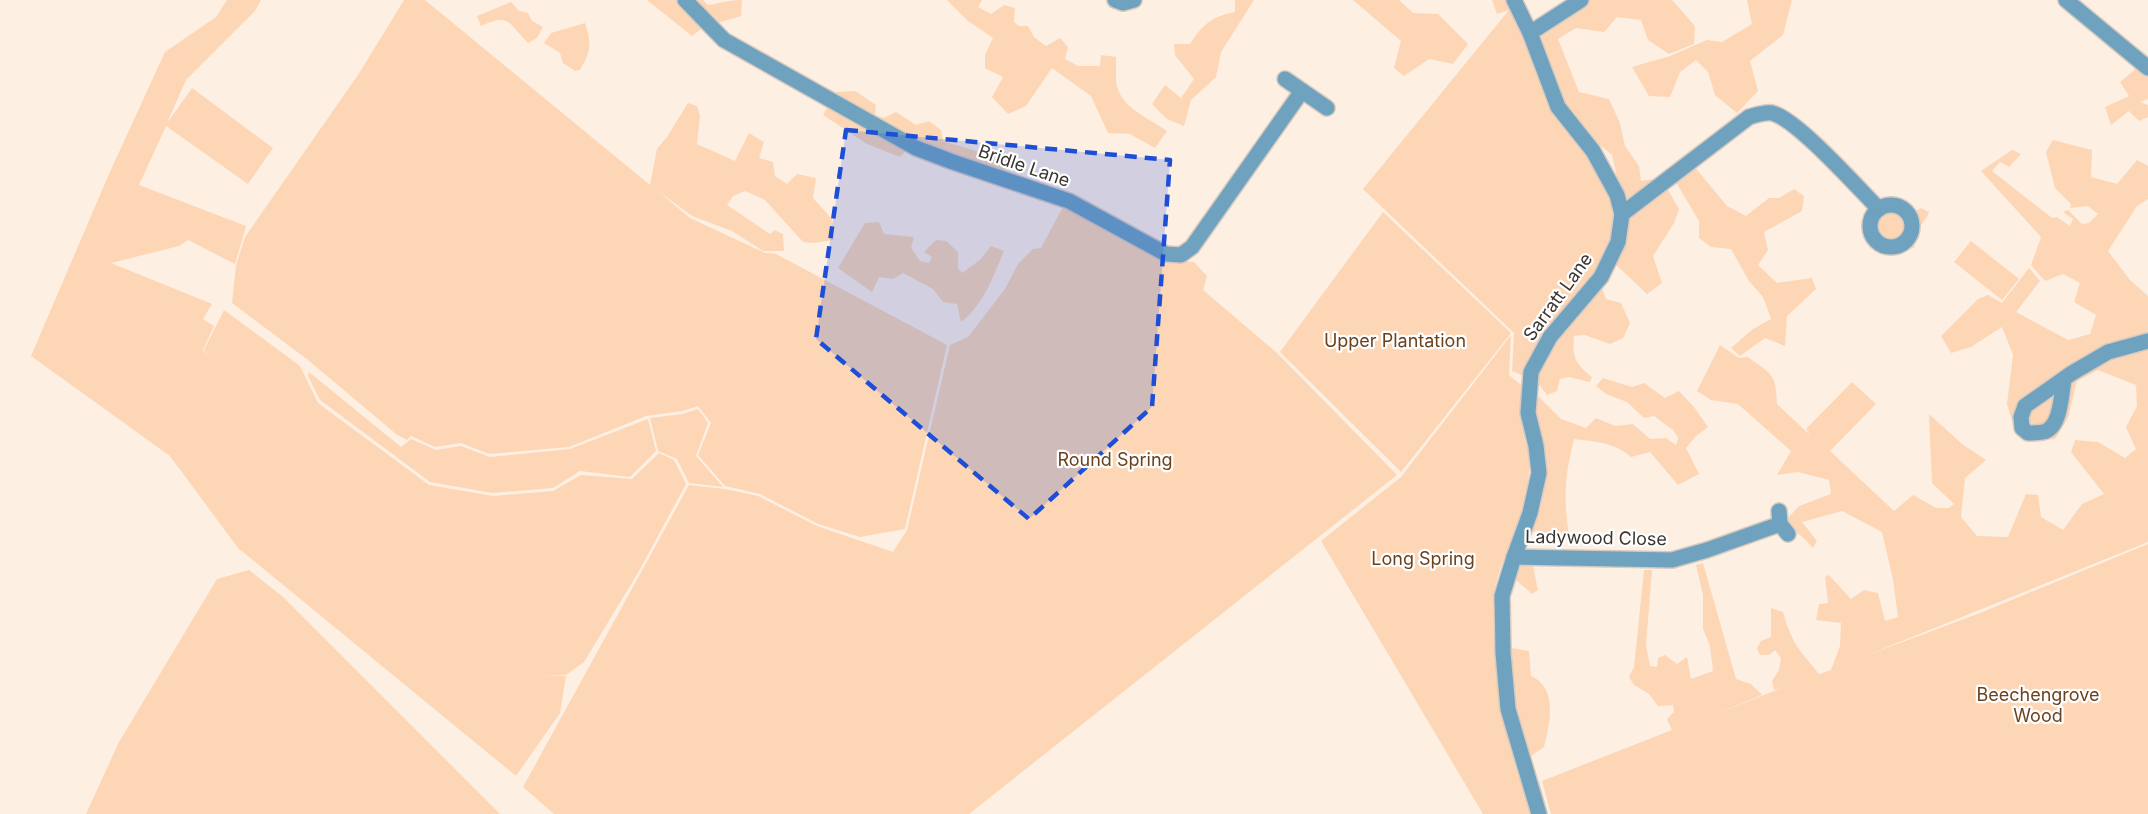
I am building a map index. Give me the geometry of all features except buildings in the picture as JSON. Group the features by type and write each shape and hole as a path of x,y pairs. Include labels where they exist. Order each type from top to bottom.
{"street":[{"name":"Bridle Lane","path":"685,0 724,40 916,148 1069,201 1166,254 1181,255 1192,247 1302,91"},
{"path":"1115,0 1123,3 1134,0"},
{"name":"Sarratt Lane","path":"1514,0 1530,33 1558,107 1593,151 1617,195 1622,214 1618,242 1601,277 1550,337 1531,372 1528,413 1536,446 1539,473 1530,513 1502,596 1503,653 1508,709 1539,814"},
{"path":"1530,33 1581,0"},
{"path":"2067,0 2148,68"},
{"path":"1285,79 1328,108"},
{"path":"1622,214 1749,117 1770,112 1785,119 1810,140 1878,209"},
{"path":"2064,380 2108,352 2148,341"},
{"name":"Ladywood Close","path":"1514,557 1672,560 1782,523"}],"highlighted area":[{"path":"846,130 1170,160 1152,407 1029,519 816,339"}],"green space":[{"path":"227,0 261,0 255,11 186,80 167,123 192,88 273,148 248,184 166,126 139,185 246,226 235,264 188,240 179,246 111,263 212,304 203,319 214,326 203,350 209,358 204,350 224,310 300,366 318,403 429,485 493,496 553,491 581,475 632,479 659,453 674,460 686,484 639,571 584,662 566,675 544,676 566,676 560,713 516,776 238,548 170,456 31,356 109,174 165,52 216,17"},
{"path":"404,0 425,0 650,185 657,149 688,103 697,106 700,116 697,144 735,161 749,133 764,142 759,158 773,162 775,176 787,184 797,174 816,178 813,198 832,219 834,240 803,242 765,200 745,191 733,196 727,205 770,234 774,230 783,234 784,251 763,251 732,231 692,216 658,191 690,218 765,253 776,254 947,345 905,529 860,537 818,524 760,494 725,486 698,455 711,423 698,406 683,411 646,416 569,447 489,454 461,443 435,447 411,436 407,440 396,434 308,360 232,303 236,265 245,237 358,75"},
{"path":"647,0 703,0 708,5 742,0 741,16 704,27 692,36"},
{"path":"947,0 982,0 978,7 991,14 1004,5 1015,8 1014,22 1019,26 1028,26 1034,37 1046,46 1060,38 1068,47 1065,59 1078,66 1100,66 1101,55 1116,57 1116,81 1123,98 1136,111 1167,131 1155,148 1130,134 1108,133 1091,96 1052,68 1026,106 1008,114 992,97 1003,77 985,68 985,55 993,38 968,21"},
{"path":"1235,0 1254,0 1221,52 1216,77 1191,100 1184,126 1167,119 1152,104 1165,85 1181,98 1194,79 1175,55 1174,44 1190,44 1208,22 1235,12"},
{"path":"1353,0 1399,0 1413,13 1438,14 1468,44 1453,64 1429,59 1404,76 1394,68 1401,41"},
{"path":"1492,0 1520,0 1512,8 1611,196 1613,218 1611,237 1597,275 1606,299 1621,303 1630,323 1623,338 1610,344 1585,335 1574,336 1576,360 1592,377 1590,382 1569,377 1560,379 1557,391 1547,395 1537,382 1512,371 1514,333 1363,189 1509,10 1497,14"},
{"path":"1579,0 1672,0 1695,26 1694,44 1669,54 1648,40 1641,20 1617,17 1604,32 1576,28 1558,39 1579,92 1609,99 1620,123 1625,146 1639,166 1641,181 1661,178 1679,209 1674,223 1653,256 1662,283 1647,294 1612,261 1623,203 1612,155 1583,131 1563,104 1537,39 1581,4"},
{"path":"1747,0 1792,0 1783,35 1750,61 1758,91 1737,113 1715,95 1708,72 1696,60 1680,72 1670,97 1649,96 1632,67 1670,56 1707,40 1722,42 1752,24"},
{"path":"511,2 519,11 528,13 532,21 543,27 537,38 528,43 512,25 503,20 481,26 477,16"},
{"path":"585,23 589,37 588,53 580,70 575,71 563,63 560,53 544,43 551,33"},
{"path":"2148,59 2148,99 2140,102 2148,105 2148,117 2139,121 2129,111 2111,125 2105,107 2129,96 2120,82"},
{"path":"855,91 876,105 875,115 884,118 896,112 916,125 929,121 941,130 943,141 989,155 1005,169 986,176 914,141 900,157 867,144 823,115 836,92"},
{"name":"Beechengrove Wood","path":"2053,140 2092,150 2091,177 2117,184 2137,160 2148,166 2148,199 2137,206 2108,251 2130,280 2148,296 2148,542 1865,656 1980,613 2148,544 2148,814 1551,814 1542,781 1672,730 1667,719 1674,712 1673,705 1658,706 1649,694 1634,685 1629,677 1634,667 1644,570 1652,570 1646,645 1650,666 1657,667 1658,658 1665,655 1677,664 1687,657 1691,679 1713,671 1710,646 1703,629 1703,595 1696,565 1703,563 1736,679 1751,684 1762,695 1708,717 1782,688 1774,690 1772,681 1779,670 1781,658 1775,650 1769,655 1760,655 1757,648 1761,641 1771,637 1771,608 1783,612 1795,643 1819,674 1831,670 1840,646 1841,623 1816,620 1819,604 1828,603 1825,577 1829,575 1851,599 1864,590 1878,593 1885,621 1898,617 1893,580 1882,532 1842,511 1802,522 1817,541 1813,548 1786,520 1799,506 1831,494 1829,480 1798,472 1777,475 1791,451 1738,404 1711,400 1697,391 1720,345 1739,358 1748,357 1771,376 1774,380 1777,404 1810,435 1806,429 1852,382 1876,404 1830,451 1894,511 1913,495 1936,508 1949,508 1954,504 1932,483 1929,414 1962,444 1986,460 1965,478 1961,517 1977,536 2008,537 2026,494 2038,495 2041,517 2063,530 2082,504 2104,494 2071,452 2075,440 2098,442 2125,458 2136,449 2126,427 2137,406 2136,385 2098,370 2077,381 2068,418 2055,439 2026,441 2013,424 2007,404 2013,355 2002,327 1971,347 1951,353 1941,336 1978,299 1988,295 2002,303 2029,268 2040,281 2016,312 2068,340 2090,334 2096,315 2074,302 2080,283 2063,274 2045,281 2031,265 2041,237 1981,171 2012,150 2021,154 2009,167 2000,162 1992,171 2052,218 2057,217 2070,226 2073,219 2063,212 2068,210 2082,224 2089,223 2098,214 2088,206 2070,208 2071,204 2055,188 2046,152"},
{"path":"1688,159 1727,206 1746,216 1769,198 1779,198 1794,189 1804,196 1802,211 1764,232 1768,250 1758,265 1777,283 1812,278 1816,289 1787,316 1785,346 1765,338 1740,356 1731,348 1753,329 1771,319 1763,297 1749,281 1731,249 1711,247 1699,238 1699,221 1670,172"},
{"name":"Round Spring","path":"1064,205 1182,261 1194,262 1207,276 1203,290 1277,353 1397,475 969,814 554,814 523,787 689,485 758,496 817,526 893,552 907,530 950,345 968,337 1005,289 1018,264 1033,249 1041,248"},
{"path":"1897,208 1907,216 1921,208 1929,212 1917,230 1915,247 1900,254 1878,236 1874,225 1886,209"},
{"name":"Upper Plantation","path":"1383,212 1511,333 1401,472 1280,352"},
{"path":"879,222 884,234 914,237 911,248 920,261 929,263 932,257 924,252 936,240 946,241 958,252 958,268 962,273 980,260 991,246 1004,251 992,280 969,315 961,322 957,304 943,302 933,289 903,273 893,279 879,277 872,292 838,268 865,223"},
{"path":"1971,241 2019,279 2002,300 1954,262"},
{"name":"Long Spring","path":"1511,335 1509,375 1521,385 1522,415 1529,445 1523,412 1539,397 1561,419 1586,428 1596,418 1615,426 1633,424 1650,439 1666,438 1676,445 1678,438 1673,430 1654,416 1644,418 1627,402 1606,394 1596,386 1603,378 1632,387 1644,383 1665,398 1679,391 1708,427 1686,448 1699,474 1678,485 1650,452 1631,457 1612,446 1574,439 1566,486 1569,535 1555,540 1537,530 1523,539 1520,552 1532,561 1538,590 1532,594 1517,581 1505,564 1527,506 1532,476 1529,447 1529,478 1524,509 1495,585 1494,645 1529,651 1531,676 1540,682 1549,697 1550,717 1544,747 1518,765 1522,779 1539,781 1548,814 1483,814 1321,541 1401,477"},
{"path":"309,372 401,447 411,439 436,450 461,446 490,457 570,449 648,419 656,451 630,477 580,471 553,488 492,493 430,482 320,400 308,376"},
{"path":"698,409 708,423 696,456 723,487 689,483 677,459 658,451 650,418 683,414"},
{"path":"249,570 282,596 500,814 86,814 119,742 217,579"}]}
